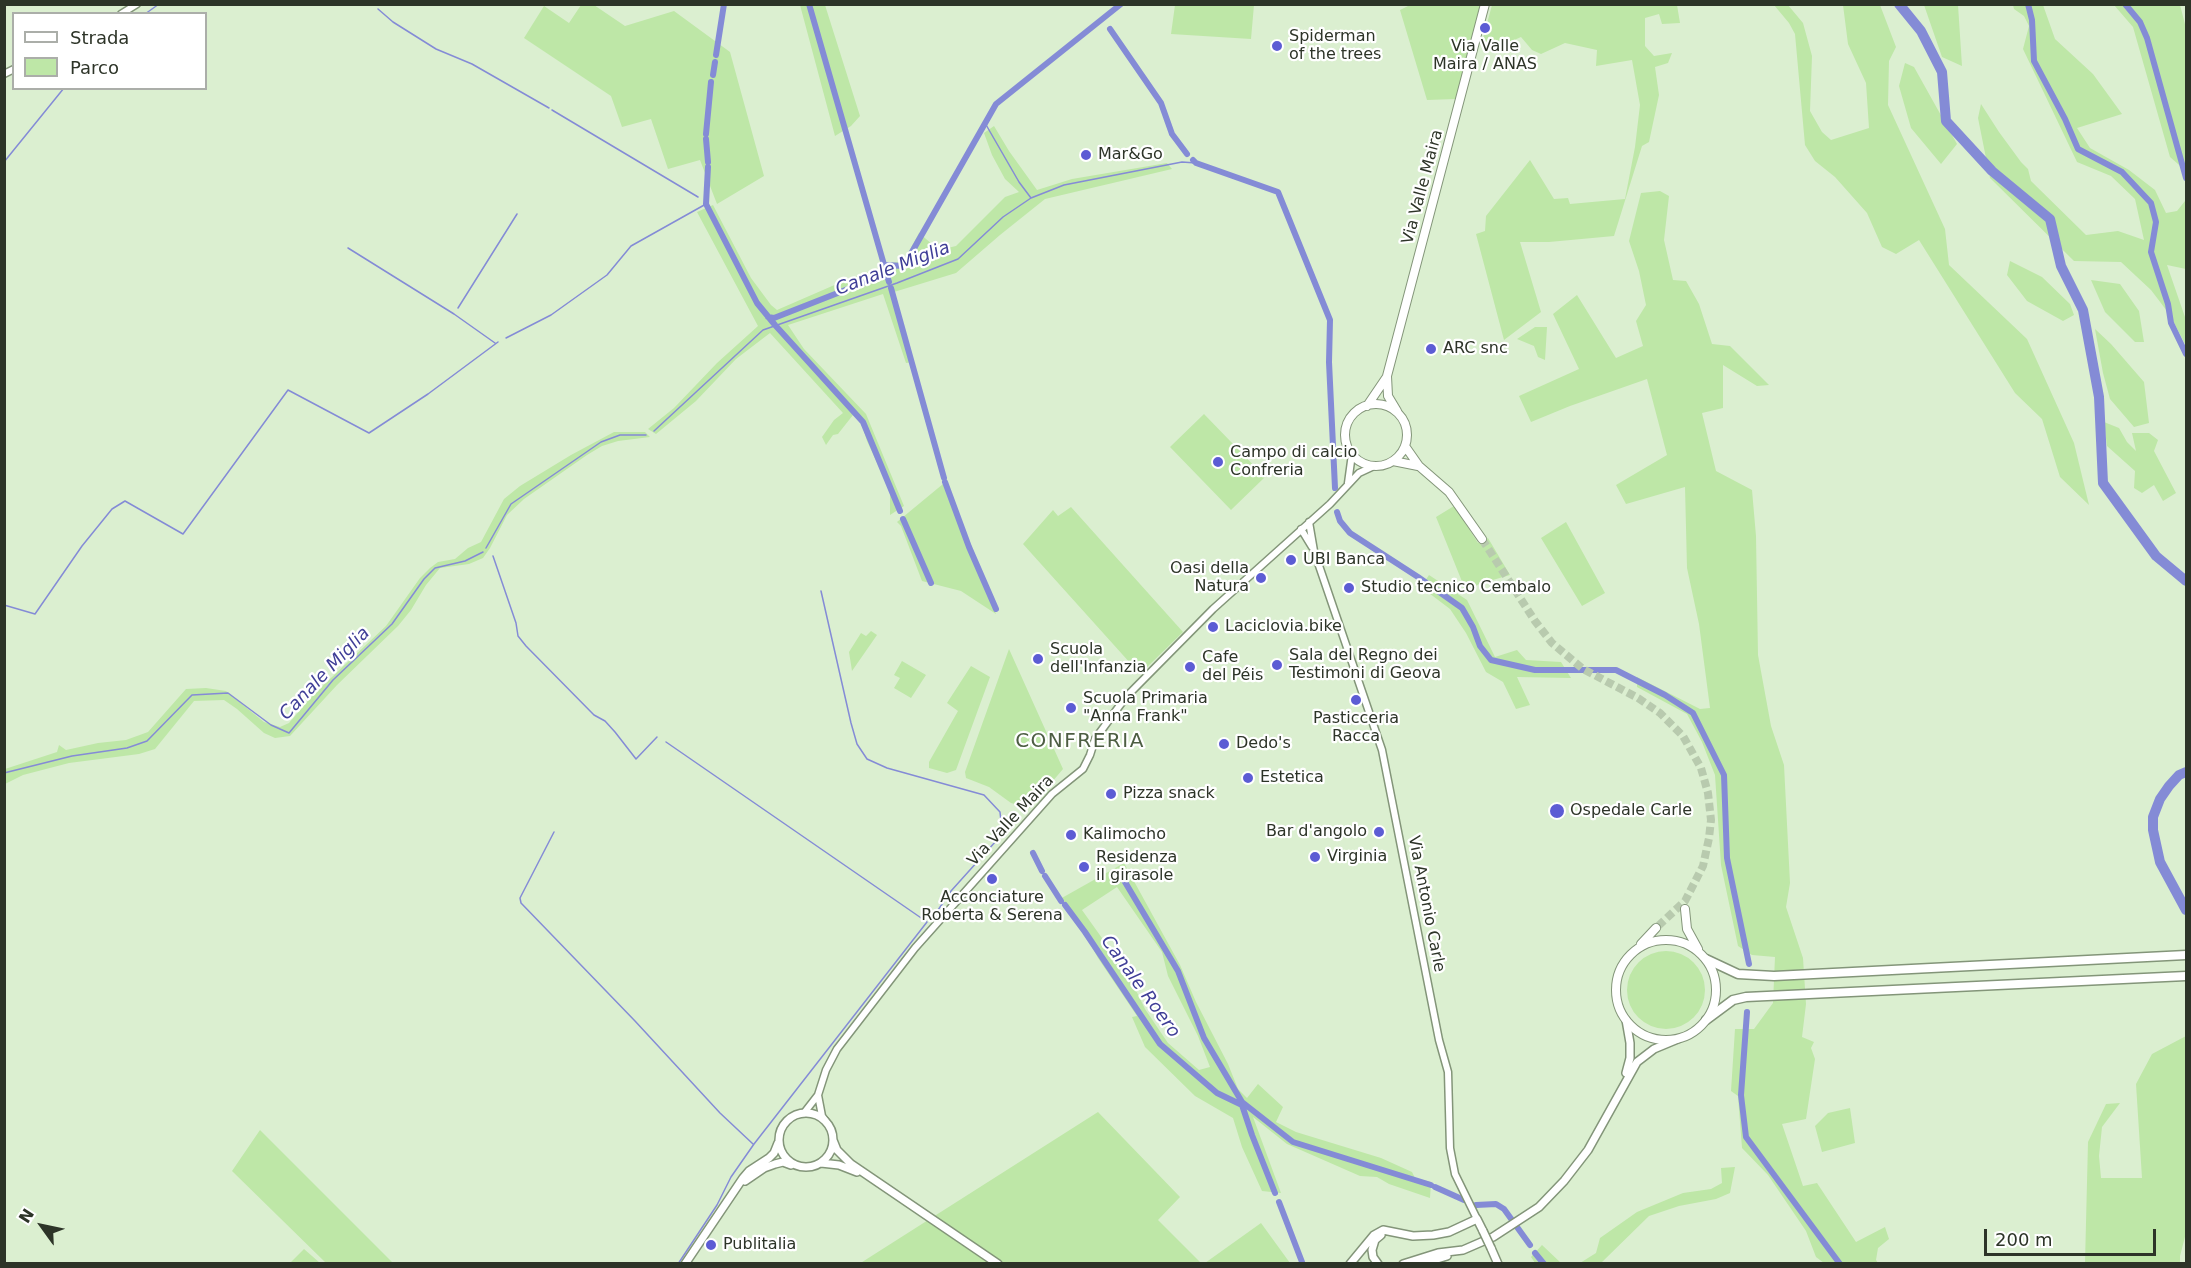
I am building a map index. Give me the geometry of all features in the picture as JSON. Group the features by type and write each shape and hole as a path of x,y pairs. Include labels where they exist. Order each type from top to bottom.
{"highway":[{"path":"1703,956 1738,974 1774,976 2187,955"},
{"path":"1706,1020 1733,1000 1746,997 2187,976"}],"main road":[{"name":"Via Valle Maira","path":"1397,411 1388,396 1387,376 1485,4"},
{"name":"Via Valle Maira","path":"1366,406 1387,376"},
{"path":"1394,461 1405,446 1407,436 1406,426 1397,411 1377,404 1366,406 1356,412 1347,425 1346,440 1352,454 1358,460 1374,466 1394,461 1419,466"},
{"path":"1405,446 1419,466 1449,492 1482,539"},
{"path":"1421,1263 1455,1253 1493,1237 1526,1217 1552,1195 1588,1150 1637,1062 1644,1055 1694,1032 1706,1020 1714,1006 1716,990 1713,973 1688,929 1685,909"},
{"path":"1656,928 1625,961 1616,988 1619,1007 1626,1020 1636,1031 1649,1038 1678,1039"},
{"path":"1635,951 1648,943 1661,940 1676,941 1689,945 1703,956"},
{"path":"1619,1092 1630,1058 1626,1020"},
{"path":"685,1263 749,1171 774,1153 782,1126 796,1114 804,1113 813,1114 827,1123 837,1150 851,1164 998,1263"},
{"path":"738,1186 764,1168 775,1164 783,1162 800,1167 815,1166 828,1157 833,1140"},
{"path":"778,1143 785,1159 800,1167"},
{"path":"821,1163 839,1165 875,1181"},
{"path":"1350,1263 1374,1235 1383,1230 1413,1236 1433,1235 1449,1232 1477,1219"},
{"name":"Via Antonio Carle","path":"1477,1219 1498,1263"},
{"path":"1378,1263 1372,1257 1375,1240 1390,1232"},
{"path":"1403,1263 1438,1253 1463,1250"},
{"path":"1438,1263 1455,1253"}],"street":[{"path":"124,12 137,4"},
{"path":"1348,484 1352,454"},
{"name":"Via Valle Maira","path":"804,1113 818,1095 826,1070 837,1050 891,978 935,924 1052,794 1083,769 1095,739 1126,697 1213,609 1330,504 1359,473 1374,466"},
{"name":"Via Antonio Carle","path":"1309,522 1314,551 1382,750 1439,1040 1448,1072 1450,1148 1455,1174 1477,1219"},
{"name":"Via Antonio Carle","path":"1301,529 1314,551"},
{"path":"818,1095 822,1116 827,1123"}],"green space":[{"path":"581,5 594,5 625,26 674,11 730,52 764,176 717,204 700,160 668,169 651,119 622,127 611,96 524,38 544,6 569,23"},
{"path":"800,5 825,5 860,116 851,126 835,136"},
{"path":"1175,5 1254,5 1251,39 1171,34"},
{"path":"1410,5 1480,5 1456,99 1427,100 1400,10"},
{"path":"1492,5 1677,5 1680,23 1662,24 1659,14 1645,18 1645,46 1654,56 1672,53 1668,63 1655,67 1659,95 1649,142 1642,146 1614,236 1549,242 1520,242 1541,312 1504,340 1476,234 1485,231 1486,216 1530,160 1554,199 1568,198 1570,204 1625,199 1640,105 1632,60 1596,66 1597,50 1565,43 1541,54 1532,50 1521,37 1494,49 1481,46"},
{"path":"1774,5 1788,5 1803,23 1812,56 1810,111 1822,132 1831,140 1869,128 1866,83 1848,44 1843,5 1880,5 1896,47 1889,61 1888,105 1945,229 1949,265 2027,339 2074,443 2089,505 2060,477 2042,419 2015,393 1919,240 1896,254 1882,247 1867,213 1835,177 1815,161 1805,145 1795,34"},
{"path":"1924,5 1958,5 1962,66 1942,57"},
{"path":"2013,5 2043,5 2055,39 2093,74 2122,114 2077,128 2090,148 2129,170 2155,190 2166,213 2177,211 2185,201 2186,192 2186,269 2167,265 2186,320 2186,346 2170,315 2151,290 2121,262 2074,261 1990,178 1978,118 1981,104 1999,132 2028,169 2031,181 2086,235 2118,231 2144,240 2135,199 2111,176 2077,162 2023,49 2029,26 2024,16 2014,9"},
{"path":"2114,5 2180,5 2186,28 2186,171 2170,157 2133,27"},
{"path":"1905,63 1914,67 1957,144 1941,164 1911,128 1899,86"},
{"path":"994,126 1037,190 1072,179 1167,163 1172,169 1045,199 956,273 894,292 914,362 906,363 883,294 788,325 804,349 866,414 904,506 890,515 890,491 867,441 861,422 853,415 826,445 822,437 834,420 843,413 770,333 736,359 696,401 656,434 648,429 674,408 717,363 758,326 697,212 713,205 751,278 777,310 846,280 878,269 886,263 903,262 919,233 939,250 956,246 1005,197 1019,192 1005,179 992,155 984,133"},
{"path":"1660,191 1669,196 1664,240 1673,280 1686,281 1699,304 1712,344 1730,346 1769,385 1757,386 1723,365 1723,408 1702,413 1716,471 1752,490 1756,536 1758,655 1771,726 1784,765 1790,883 1786,907 1803,958 1806,1004 1802,1037 1814,1042 1811,1048 1815,1059 1806,1119 1782,1124 1803,1186 1817,1183 1856,1242 1885,1227 1889,1239 1878,1248 1876,1260 1878,1263 1824,1263 1816,1257 1806,1231 1768,1175 1742,1148 1738,1096 1731,1091 1735,1029 1754,1029 1773,1003 1775,957 1752,955 1738,946 1721,865 1715,775 1702,742 1687,714 1637,687 1637,677 1700,709 1710,708 1699,624 1687,568 1685,487 1626,504 1616,485 1667,455 1647,379 1531,422 1519,396 1579,369 1553,314 1577,295 1616,358 1643,346 1636,321 1646,305 1639,271 1629,241 1641,193"},
{"path":"2010,261 2042,277 2070,304 2074,315 2063,321 2027,301 2007,275"},
{"path":"2091,280 2120,284 2139,311 2144,342 2135,342 2105,312"},
{"path":"1535,327 1547,327 1545,360 1538,357 1534,346 1517,339"},
{"path":"2095,329 2144,382 2149,423 2134,427 2110,399"},
{"name":"Campo di calcio Confreria","path":"1204,414 1265,477 1231,510 1170,447"},
{"path":"2104,422 2119,428 2127,442 2136,451 2132,433 2149,433 2158,440 2154,451 2176,493 2163,501 2154,485 2142,493 2134,488 2135,471 2107,446"},
{"path":"614,432 645,432 650,437 618,441 602,446 587,455 524,499 507,515 483,558 469,564 440,568 398,626 337,685 290,736 275,738 264,733 224,700 194,701 155,749 139,754 69,763 23,775 5,784 5,769 57,752 59,745 66,750 126,740 148,732 186,689 206,688 226,691 264,722 280,727 289,723 313,695 386,626 420,578 430,568 438,562 455,559 468,548 481,542 504,499 520,486"},
{"path":"943,484 996,614 961,591 922,581 901,526 897,522"},
{"path":"1454,506 1478,543 1488,538 1510,575 1479,584 1465,593 1436,517"},
{"path":"1071,507 1183,632 1140,674 1023,544 1053,510 1058,516"},
{"path":"1566,522 1605,593 1582,606 1541,538"},
{"path":"1429,575 1467,600 1495,657 1517,650 1526,660 1561,662 1571,678 1517,677 1530,705 1516,709 1503,682 1486,672 1466,633 1450,609 1421,587"},
{"path":"871,631 877,635 852,671 849,652 861,633 866,636"},
{"path":"1009,649 1063,769 1030,808 1011,803 989,787 966,778 965,772"},
{"path":"902,661 926,675 911,698 894,688 900,678 894,675"},
{"path":"971,666 990,677 956,770 947,773 929,768 929,762 958,711 947,703"},
{"path":"1124,863 1180,965 1238,1089 1247,1098 1258,1084 1283,1107 1276,1122 1296,1132 1381,1158 1412,1172 1415,1178 1431,1182 1430,1198 1389,1184 1377,1177 1360,1176 1287,1144 1253,1117 1281,1193 1262,1191 1242,1147 1233,1118 1195,1096 1145,1047 1132,1017 1137,1016 1098,958 1082,929 1060,899","holes":["1117,887 1162,952 1168,976 1198,1036 1210,1067 1199,1070 1168,1043 1145,1009 1129,976 1082,910"]},
{"path":"1666,951 1681,954 1694,962 1702,975 1705,990 1702,1005 1694,1018 1681,1026 1666,1029 1651,1026 1638,1018 1630,1005 1627,990 1630,975 1638,962 1651,954"},
{"path":"2186,1036 2186,1233 2180,1263 2085,1263 2088,1142 2106,1104 2120,1103 2102,1127 2099,1156 2101,1178 2142,1178 2136,1084 2152,1054"},
{"path":"1850,1108 1855,1143 1822,1152 1815,1126 1828,1113"},
{"path":"1098,1112 1180,1197 1158,1220 1201,1263 859,1264"},
{"path":"260,1130 393,1263 326,1263 232,1171"},
{"path":"1735,1167 1730,1193 1716,1199 1679,1206 1649,1216 1601,1263 1580,1263 1596,1253 1600,1238 1637,1212 1683,1193 1711,1189 1722,1183 1721,1168"},
{"path":"1261,1223 1290,1263 1205,1263"},
{"path":"1542,1245 1561,1263 1535,1263 1531,1257"},
{"path":"304,1249 320,1263 290,1263"}],"waterway":[{"path":"148,12 159,4"},
{"path":"716,55 724,4"},
{"path":"809,4 889,282"},
{"path":"885,265 904,266 996,104 1121,4"},
{"path":"1899,4 1921,31 1942,72 1946,121 1992,171 2050,219 2061,266 2083,310 2099,397 2103,483 2156,556 2186,581"},
{"path":"2028,4 2032,20 2034,61 2078,149 2122,172 2151,203 2156,222 2151,252 2168,304 2171,323 2186,354"},
{"path":"2125,4 2140,22 2147,38 2186,178"},
{"path":"378,9 393,22 436,49 472,64 549,108"},
{"path":"1110,29 1161,103 1172,134 1187,154"},
{"path":"713,75 715,62"},
{"path":"706,134 711,82"},
{"path":"4,162 62,90"},
{"path":"552,110 698,197"},
{"path":"985,123 1019,182 1031,198"},
{"path":"706,139 708,162"},
{"path":"1193,160 1278,192 1330,320 1329,362 1335,488"},
{"name":"Canale Miglia","path":"654,431 763,330 958,259 1003,217 1031,198 1064,185 1182,162 1196,163"},
{"path":"708,167 706,204 757,303 863,422 900,511"},
{"path":"506,338 551,315 607,275 631,246 706,204"},
{"path":"458,308 517,214"},
{"path":"348,248 454,314 495,343"},
{"path":"768,317 774,318 881,276"},
{"path":"891,288 944,478"},
{"path":"4,605 35,614 82,546 112,509 125,501 183,534 288,390 369,433 428,394 498,342"},
{"name":"Canale Miglia","path":"486,548 511,504 601,442 620,435 646,435"},
{"path":"945,482 969,547 996,609"},
{"path":"1337,512 1340,521 1350,533 1462,608 1473,627 1480,646 1491,660 1535,670 1616,670 1665,695 1693,713 1724,775 1727,858 1749,964"},
{"path":"903,519 931,583"},
{"name":"Canale Miglia","path":"4,773 72,756 127,748 147,741 192,695 228,693 271,725 289,733 333,680 392,624 424,579 435,568 465,561 483,552"},
{"path":"493,556 516,623 518,636 526,646 594,715 605,721 636,759 657,737"},
{"path":"821,591 851,723 857,744 867,759 887,768 984,795 1000,812 1002,831 996,841 951,891 936,913"},
{"path":"666,742 927,922 754,1144 678,1264"},
{"path":"2186,772 2179,775 2169,786 2160,799 2153,817 2153,830 2160,862 2186,910"},
{"path":"554,832 520,898 521,903 720,1113 753,1144"},
{"path":"1033,853 1042,871"},
{"path":"1045,876 1061,901"},
{"path":"1122,877 1178,971 1204,1038 1242,1102 1293,1142 1431,1185"},
{"name":"Canale Roero","path":"1065,905 1160,1044 1217,1093 1242,1105 1275,1193"},
{"path":"1747,1012 1741,1095 1746,1137 1840,1264"},
{"path":"1435,1187 1464,1200"},
{"name":"Canale Roero","path":"1279,1202 1302,1262"},
{"path":"1476,1205 1496,1204 1504,1209 1530,1245"},
{"path":"1535,1253 1544,1264"}],"tunnel":[{"path":"1482,539 1535,621 1552,643 1583,669 1638,698 1660,713 1683,736 1701,768 1708,793 1711,820 1703,866 1685,901 1656,928"}],"place":[{"name":"Via Valle Maira / ANAS","path":"1485,28"},
{"name":"Spiderman of the trees","path":"1277,46"},
{"name":"Mar&Go","path":"1086,155"},
{"name":"ARC snc","path":"1431,349"},
{"name":"Campo di calcio Confreria","path":"1218,462"},
{"name":"UBI Banca","path":"1291,560"},
{"name":"Oasi della Natura","path":"1261,578"},
{"name":"Studio tecnico Cembalo","path":"1349,588"},
{"name":"Laciclovia.bike","path":"1213,627"},
{"name":"Scuola dell'Infanzia","path":"1038,659"},
{"name":"Sala del Regno dei Testimoni di Geova","path":"1277,665"},
{"name":"Cafe del Péis","path":"1190,667"},
{"name":"Pasticceria Racca","path":"1356,700"},
{"name":"Scuola Primaria \"Anna Frank\"","path":"1071,708"},
{"name":"Dedo's","path":"1224,744"},
{"name":"Estetica","path":"1248,778"},
{"name":"Pizza snack","path":"1111,794"},
{"name":"Ospedale Carle","path":"1557,811"},
{"name":"Bar d'angolo","path":"1379,832"},
{"name":"Kalimocho","path":"1071,835"},
{"name":"Virginia","path":"1315,857"},
{"name":"Residenza il girasole","path":"1084,867"},
{"name":"Acconciature Roberta & Serena","path":"992,879"},
{"name":"Publitalia","path":"711,1245"}],"district":[{"name":"CONFRERIA","path":"1080,742"}]}
